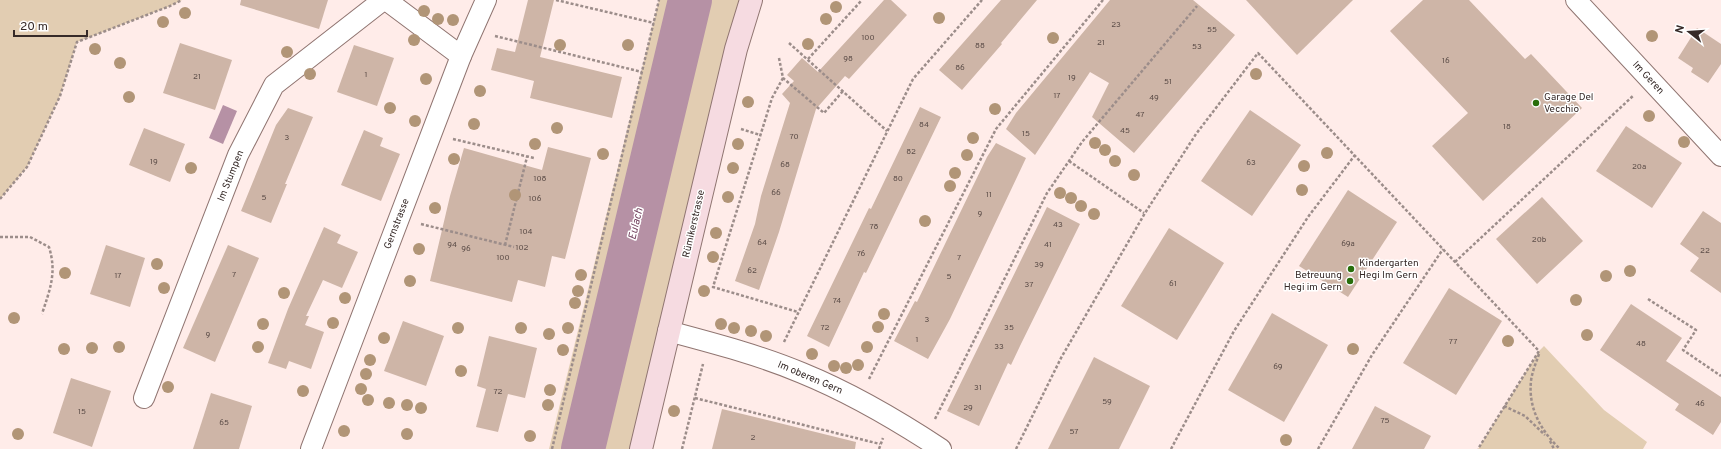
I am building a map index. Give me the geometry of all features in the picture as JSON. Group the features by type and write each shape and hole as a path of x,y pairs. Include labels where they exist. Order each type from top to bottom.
{"main road":[{"name":"Rümikerstrasse","path":"641,449 734,56 750,0"}],"street":[{"name":"Im Stumpen","path":"144,398 238,155 274,85 384,0 461,56"},
{"name":"Gernstrasse","path":"311,449 461,56 486,0"},
{"name":"Im Geren","path":"1576,0 1650,80 1718,146"},
{"name":"Im oberen Gern","path":"668,331 774,362 821,381 858,399 933,444"}],"path":[{"path":"0,199 27,167 60,96 77,42 182,0"},
{"path":"556,0 654,23"},
{"path":"552,449 659,0"},
{"path":"808,59 862,0"},
{"path":"774,362 913,79 982,0"},
{"path":"858,399 996,129 1103,0"},
{"path":"933,444 1047,193 1082,142 1197,6"},
{"path":"493,36 642,72"},
{"path":"789,43 887,131"},
{"path":"1016,449 1061,358 1144,213 1196,134 1258,53 1539,351"},
{"path":"779,58 783,78 824,113 843,91"},
{"path":"783,78 772,98 713,287 798,312"},
{"path":"1455,262 1650,80"},
{"path":"734,127 760,135"},
{"path":"451,138 534,158"},
{"path":"1171,449 1234,331 1308,217 1355,155"},
{"path":"505,245 527,157"},
{"path":"1069,161 1144,213"},
{"path":"417,223 514,247"},
{"path":"0,237 30,237 49,247 53,259 53,279 42,314"},
{"path":"1318,449 1372,355 1442,249"},
{"path":"1648,298 1696,330 1683,350 1721,376"},
{"path":"682,449 709,342"},
{"path":"1478,449 1539,351"},
{"path":"1539,351 1531,380 1532,407 1554,449"},
{"path":"695,398 880,444"},
{"path":"1504,406 1525,416 1560,449"}],"shaded area":[{"path":"0,0 182,0 77,42 60,96 27,167 0,199"},
{"path":"659,0 751,0 641,449 549,449"},
{"path":"223,105 237,111 223,144 209,138"},
{"path":"1544,346 1604,410 1647,442 1643,449 1478,449 1539,351"}],"building":[{"path":"241,0 328,0 319,29 240,5"},
{"path":"528,0 554,0 540,57 622,77 612,118 530,98 534,81 491,70 497,48 515,52"},
{"path":"884,0 891,0 907,15 849,79 845,76 816,109 779,232 759,290 735,281 755,224 761,196 790,103 782,94 794,81 787,75 802,58 818,72"},
{"path":"1001,0 1037,0 1001,43 1002,44 962,90 939,70"},
{"path":"1110,0 1193,0 1235,35 1134,153 1092,117 1109,83 1090,72 1035,155 1006,129 1016,113"},
{"path":"1246,0 1353,0 1297,55"},
{"path":"1423,0 1469,0 1525,59 1531,54 1582,108 1483,201 1432,146 1468,113 1390,31"},
{"path":"1697,28 1721,44 1721,64 1708,83 1691,72 1693,68 1678,58"},
{"path":"180,43 232,60 215,110 163,93"},
{"path":"354,45 394,58 377,106 337,92"},
{"path":"920,107 941,117 866,273 864,272 829,347 807,336"},
{"path":"288,108 313,117 285,184 287,184 271,223 241,211 276,125"},
{"path":"1250,110 1301,145 1252,216 1201,181"},
{"path":"1626,126 1682,163 1652,208 1596,171"},
{"path":"144,128 185,144 170,182 129,165"},
{"path":"364,130 383,138 380,146 400,154 381,201 341,185"},
{"path":"996,143 1026,158 950,319 928,359 894,341 915,301 917,302 987,157"},
{"path":"548,147 591,158 565,259 552,256 545,287 518,280 512,302 430,281 450,196 464,148 542,170"},
{"path":"1348,190 1397,222 1348,297 1299,266"},
{"path":"1542,197 1583,241 1537,284 1496,239"},
{"path":"1047,207 1080,224 1011,365 1008,363 979,426 947,411"},
{"path":"1703,211 1721,223 1721,293 1690,271 1699,258 1680,244"},
{"path":"324,227 341,235 337,243 358,252 342,288 323,280 306,316 309,316 305,325 324,332 311,369 289,361 286,369 268,363 288,309"},
{"path":"1169,228 1224,263 1177,340 1121,306"},
{"path":"106,245 145,258 130,307 90,294"},
{"path":"228,245 259,258 215,362 183,348"},
{"path":"1449,288 1502,321 1456,395 1403,363"},
{"path":"1631,304 1682,338 1666,361 1721,397 1721,422 1713,435 1675,410 1679,404 1600,350"},
{"path":"1272,313 1328,345 1284,422 1228,390"},
{"path":"403,321 444,336 426,386 384,371"},
{"path":"489,336 537,348 525,398 508,394 498,432 476,427 486,389 477,386"},
{"path":"1094,357 1150,386 1119,449 1048,449"},
{"path":"71,378 111,391 92,447 53,433"},
{"path":"211,393 252,406 239,449 193,449"},
{"path":"1375,406 1431,436 1424,449 1352,449"},
{"path":"722,409 856,442 855,449 712,449"}],"waterway":[{"name":"Eulach","path":"583,449 690,0"}],"place":[{"name":"Garage Del Vecchio","path":"1536,103"},
{"name":"Kindergarten Hegi Im Gern","path":"1351,269"},
{"name":"Betreuung Hegi im Gern","path":"1350,281"}]}
